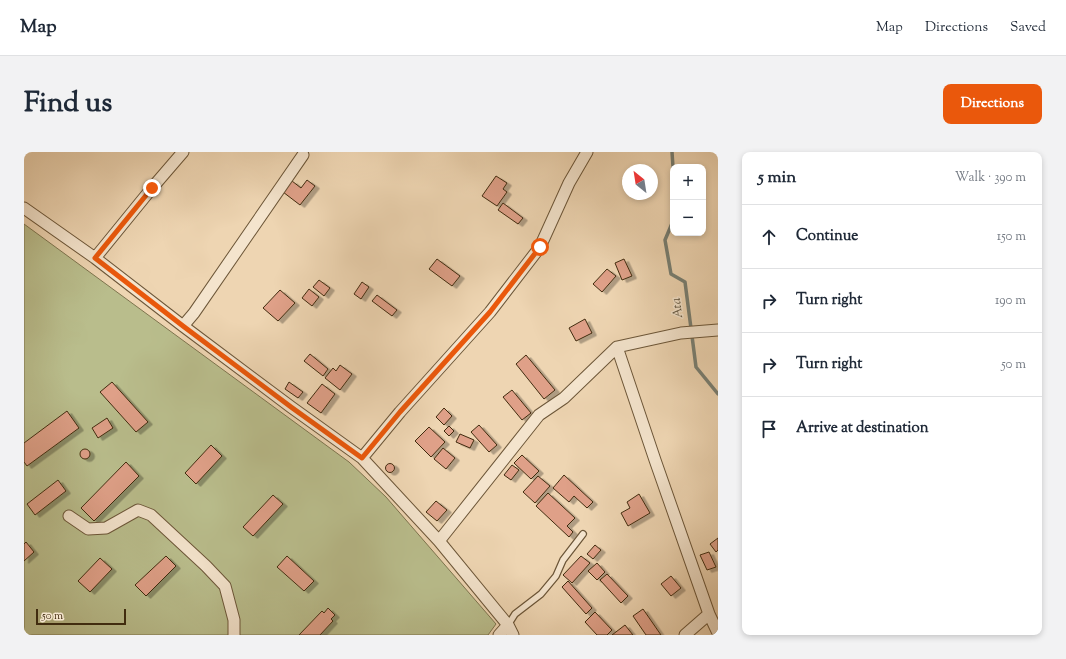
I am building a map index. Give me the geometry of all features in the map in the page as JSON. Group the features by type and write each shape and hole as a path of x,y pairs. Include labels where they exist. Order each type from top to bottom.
{"street":[{"path":"95,258 183,152"},
{"path":"362,458 400,412 490,312 540,247 569,183 587,152"},
{"path":"183,326 194,313 303,155"},
{"path":"24,208 95,258 291,407 362,458 439,541 510,630 500,635"},
{"path":"439,541 539,415 564,398 617,347 681,332 718,330"},
{"path":"617,347 654,460 709,614 718,632"},
{"path":"69,516 88,529 106,528 138,510 151,515 206,566 225,586 234,620 234,635"},
{"path":"684,635 709,614"}],"lane":[{"path":"510,630 515,614 541,594 556,576 563,560 583,534"}],"green space":[{"path":"24,224 349,462 386,497 496,624 488,635 24,635"}],"building":[{"path":"496,176 507,183 503,189 507,192 497,206 482,196"},
{"path":"307,180 315,186 300,205 283,192 292,181 301,188"},
{"path":"503,203 523,218 518,224 498,210"},
{"path":"437,259 460,276 452,286 429,269"},
{"path":"624,259 632,276 622,280 615,263"},
{"path":"607,269 616,276 602,292 593,284"},
{"path":"319,280 330,288 324,296 313,287"},
{"path":"362,282 369,287 361,299 354,294"},
{"path":"309,289 319,297 312,306 302,298"},
{"path":"280,290 295,303 278,321 263,308"},
{"path":"377,295 397,310 392,316 372,301"},
{"path":"585,319 592,333 576,341 569,328"},
{"path":"310,354 328,369 323,376 304,361"},
{"path":"526,355 555,390 544,399 516,364"},
{"path":"340,365 352,374 340,390 325,378 333,368 336,371"},
{"path":"112,382 148,422 136,432 100,392"},
{"path":"289,382 303,392 298,398 285,389"},
{"path":"322,384 335,394 321,413 307,403"},
{"path":"512,390 531,413 522,420 503,397"},
{"path":"444,408 452,416 444,425 436,417"},
{"path":"67,411 79,428 27,466 24,462 24,443"},
{"path":"107,418 113,428 98,438 92,428"},
{"path":"479,425 497,445 489,452 471,432"},
{"path":"449,426 454,431 449,436 444,431"},
{"path":"429,427 445,442 431,457 415,441"},
{"path":"460,434 474,440 470,448 456,442"},
{"path":"211,445 222,456 196,484 185,473"},
{"path":"443,448 455,458 446,469 434,459"},
{"path":"83,449 87,449 90,454 87,459 83,459 80,456 80,452"},
{"path":"522,455 539,471 531,479 514,463"},
{"path":"126,462 139,476 94,521 81,508"},
{"path":"388,464 392,464 394,468 392,472 388,472 386,470 386,466"},
{"path":"512,465 519,470 511,480 504,475"},
{"path":"564,475 593,502 587,508 574,496 569,502 553,488"},
{"path":"538,476 550,486 535,503 523,492"},
{"path":"58,480 66,491 35,515 27,504"},
{"path":"548,493 575,518 567,526 573,532 569,537 536,506"},
{"path":"639,494 650,513 628,526 621,513 630,508 627,502"},
{"path":"273,495 283,504 253,536 243,527"},
{"path":"436,501 447,510 437,521 426,512"},
{"path":"718,538 718,550 716,552 710,544"},
{"path":"26,542 34,552 24,561 24,544"},
{"path":"595,545 601,550 593,559 587,554"},
{"path":"709,552 716,567 707,570 700,555"},
{"path":"166,556 176,566 146,596 135,585"},
{"path":"287,556 314,581 304,591 277,567"},
{"path":"581,556 590,563 572,583 563,575"},
{"path":"100,558 112,569 90,592 78,581"},
{"path":"597,563 605,572 597,580 588,571"},
{"path":"607,574 628,596 621,603 600,580"},
{"path":"671,576 681,588 671,596 661,584"},
{"path":"568,581 592,608 586,614 562,587"},
{"path":"328,608 335,615 331,619 333,621 320,635 299,635 322,611 324,613"},
{"path":"643,609 661,635 646,635 633,616"},
{"path":"595,612 612,630 607,635 597,635 585,622"},
{"path":"625,625 633,635 612,635"}],"waterway":[{"name":"Ata","path":"672,152 673,164"},
{"name":"Ata","path":"670,228 665,240 671,274 685,282 696,367 718,394"}],"route":[{"path":"152,188 95,258 291,407 362,458 400,412 490,312 540,247"}]}
